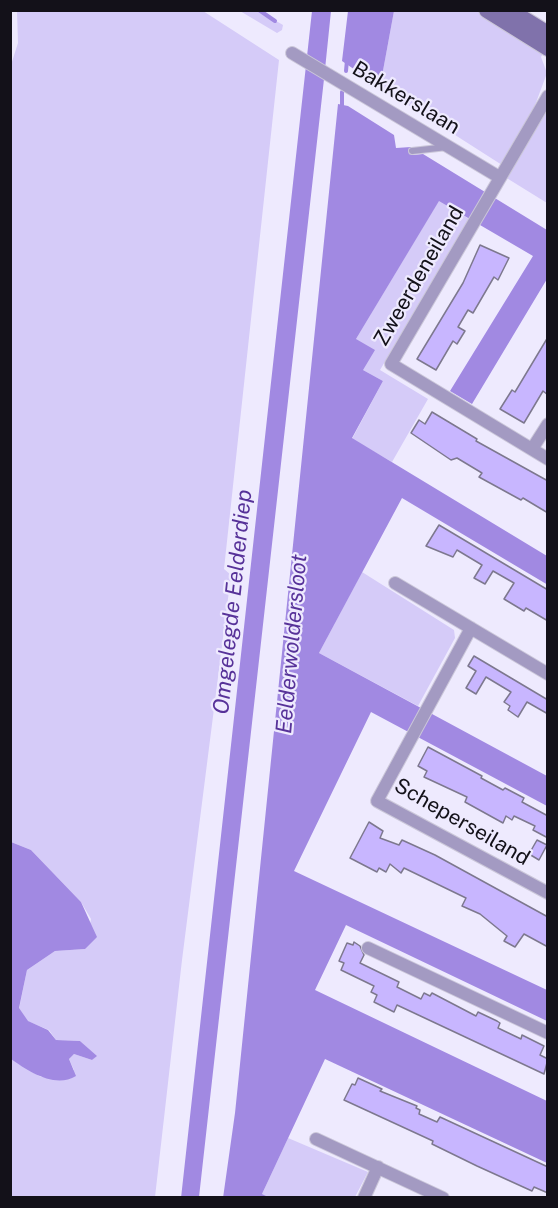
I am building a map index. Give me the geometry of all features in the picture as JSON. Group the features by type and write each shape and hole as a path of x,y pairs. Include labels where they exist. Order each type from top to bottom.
{"main road":[{"path":"487,10 548,48"},
{"path":"509,10 548,34"}],"street":[{"name":"Bakkerslaan","path":"297,56 500,177"},
{"name":"Zweerdeneiland","path":"548,96 390,364 548,459"},
{"path":"532,449 548,423"},
{"path":"394,583 548,674"},
{"name":"Scheperseiland","path":"471,628 377,801 548,893"},
{"path":"368,948 548,1033"},
{"path":"316,1139 442,1197"},
{"path":"364,1197 378,1167"}],"lane":[{"path":"412,151 449,147"}],"shaded area":[{"path":"17,11 203,11 279,60 224,569 231,575 182,960 155,1197 11,1197 11,1059 41,1077 74,1070 69,1059 74,1054 92,1060 96,1056 80,1041 56,1040 49,1030 27,1021 19,1009 27,970 55,951 85,949 91,919 81,902 31,850 11,842 10,68 18,43"},
{"path":"240,11 259,11 283,25 282,30 277,33"},
{"path":"394,11 481,11 545,50 541,57 547,73 531,116 502,165 380,87"},
{"path":"547,111 547,203 505,177"},
{"path":"439,200 469,219 380,370 428,399 392,462 352,439 383,381 363,370 356,339"},
{"path":"362,572 454,630 455,638 418,706 319,653"},
{"path":"288,1138 368,1172 355,1197 268,1198 262,1194"}],"water":[{"path":"312,11 331,11 324,79 199,1197 181,1198"},
{"path":"348,11 394,11 380,87 342,61"},
{"path":"338,104 348,106 394,135 396,148 411,147 413,155 423,154 547,230 547,279 472,404 450,391 533,256 439,201 356,339 375,350 363,370 383,381 352,438 547,556 548,585 402,498 319,653 547,776 547,806 371,712 294,871 547,990 547,1021 346,925 315,990 547,1101 547,1163 325,1059 262,1194 268,1197 223,1198 235,1113"},
{"path":"11,842 31,850 81,902 97,937 85,949 55,951 27,970 19,1008 28,1021 48,1030 56,1040 80,1041 97,1056 92,1060 74,1054 69,1059 76,1076 59,1081 42,1077 11,1059"}],"building":[{"path":"480,245 509,258 498,280 494,277 473,313 468,310 458,327 465,331 457,344 453,341 436,370 417,359 463,283"},
{"path":"548,337 548,395 543,391 524,423 500,409 512,390 515,392"},
{"path":"432,412 477,439 476,441 548,481 548,513 479,477 482,473 457,458 451,460 411,433 419,420 425,424"},
{"path":"439,525 548,590 548,621 504,599 514,583 493,571 485,584 474,578 482,565 457,550 453,557 426,546"},
{"path":"474,656 548,700 548,714 527,702 518,717 508,710 510,706 504,702 511,692 486,677 476,694 466,688 476,671 468,666"},
{"path":"428,747 503,790 505,788 524,798 522,802 548,816 548,838 533,830 535,826 514,816 512,820 506,816 503,823 465,802 467,797 424,777 427,771 418,766"},
{"path":"369,822 383,831 380,838 399,845 402,840 435,855 548,917 548,947 524,934 515,947 504,941 507,936 480,914 462,906 466,898 404,868 401,873 390,864 386,872 379,868 377,872 350,858"},
{"path":"537,840 547,845 539,860 529,854"},
{"path":"354,942 360,946 364,955 360,963 399,982 397,987 421,999 424,993 430,996 432,993 476,1016 478,1012 497,1021 500,1023 498,1028 521,1039 522,1035 544,1046 540,1055 548,1059 544,1074 397,1005 394,1012 374,1002 377,995 371,992 374,986 341,970 344,963 339,961 347,943 353,945"},
{"path":"358,1078 382,1089 380,1091 417,1106 416,1108 420,1110 419,1114 437,1122 440,1117 548,1167 548,1193 534,1187 532,1191 477,1166 432,1144 433,1141 344,1100 352,1084 355,1085"}],"waterway":[{"path":"259,10 275,21"},
{"name":"Eelderwoldersloot","path":"346,71 347,60"},
{"name":"Eelderwoldersloot","path":"342,92 342,108"}],"water label":[{"name":"Omgelegde Eelderdiep","path":"233,602"}]}
